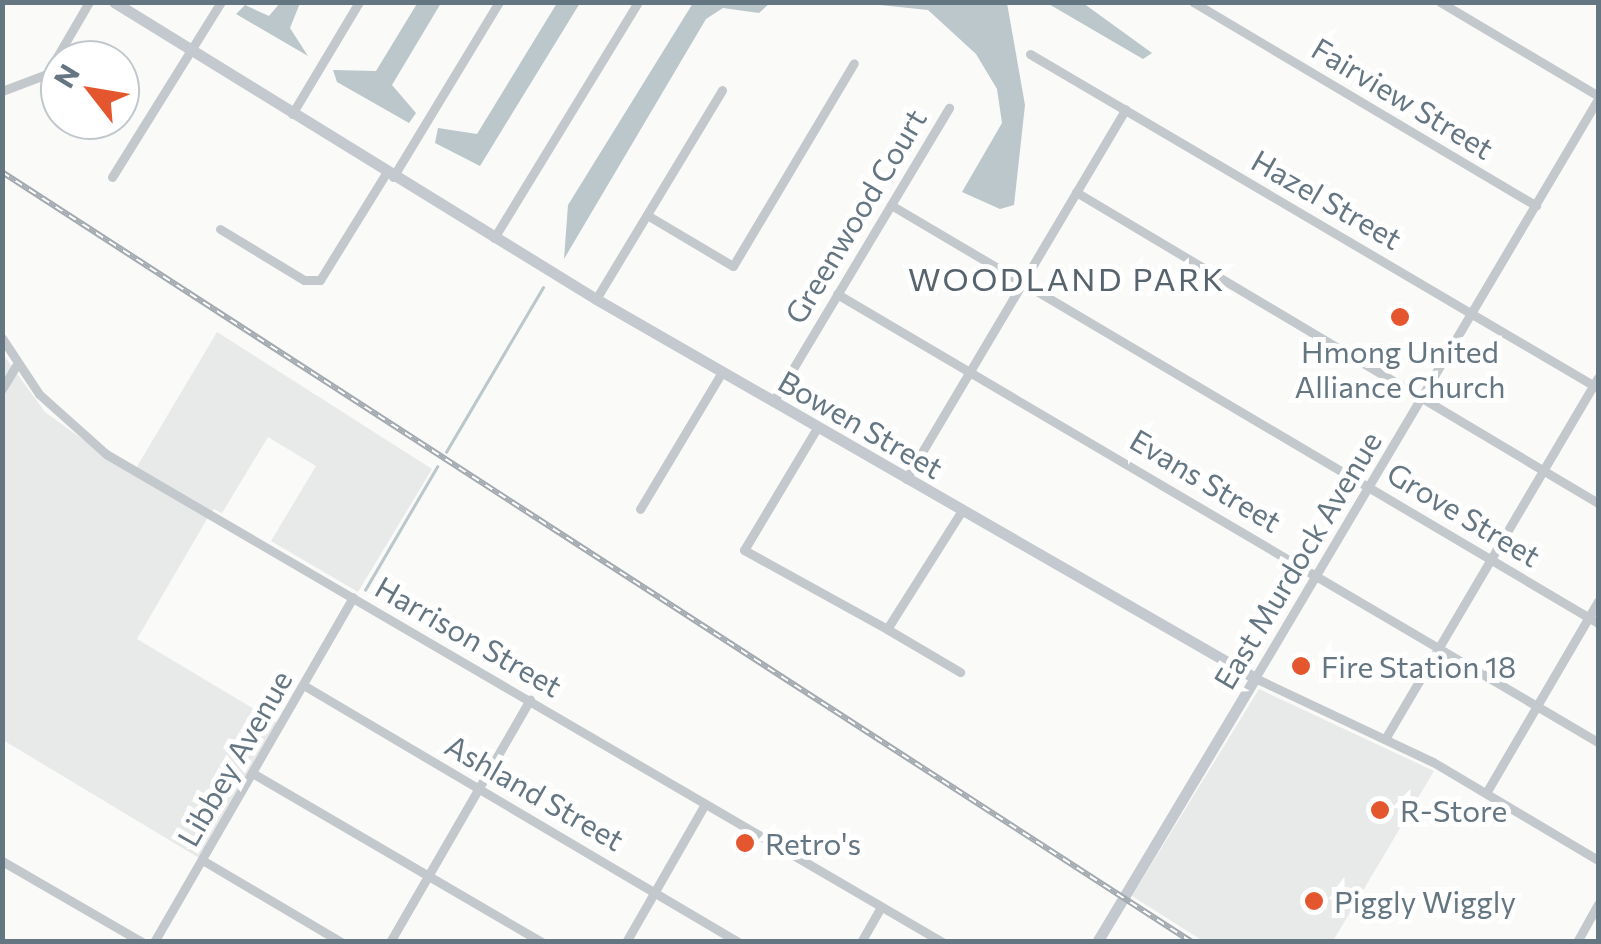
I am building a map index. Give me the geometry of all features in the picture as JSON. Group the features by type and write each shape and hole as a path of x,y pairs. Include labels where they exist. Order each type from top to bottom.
{"main road":[{"name":"Bowen Street","path":"114,2 596,299 1255,678"},
{"name":"East Murdock Avenue","path":"1098,942 1255,678"}],"street":[{"path":"2,91 47,74 89,2"},
{"path":"112,177 220,2"},
{"path":"292,114 359,2"},
{"path":"220,230 314,282 390,175 498,2"},
{"name":"Fairview Street","path":"1193,2 1536,206"},
{"path":"1440,2 1598,97"},
{"path":"494,238 637,4"},
{"name":"Hazel Street","path":"1030,54 1597,384"},
{"path":"646,215 733,266 854,62"},
{"path":"596,299 722,90"},
{"name":"East Murdock Avenue","path":"1255,678 1598,97"},
{"name":"Greenwood Court","path":"773,402 949,108"},
{"path":"906,480 1126,109"},
{"path":"1076,192 1598,502"},
{"name":"Grove Street","path":"891,204 1594,620"},
{"name":"Evans Street","path":"838,294 1598,742"},
{"name":"Harrison Street","path":"2,338 17,364 103,452 942,942"},
{"path":"2,389 17,364"},
{"path":"640,510 722,372"},
{"path":"1385,740 1597,384"},
{"path":"817,428 744,550 960,672"},
{"path":"887,629 961,512"},
{"name":"Libbey Avenue","path":"154,942 306,686 352,597"},
{"path":"1486,792 1536,706 1594,620 1598,601"},
{"name":"Bowen Street","path":"1255,678 1486,792 1598,860"},
{"name":"Ashland Street","path":"306,686 738,942"},
{"path":"390,942 530,700"},
{"path":"254,774 541,942"},
{"path":"626,942 705,804"},
{"path":"2,860 142,942"},
{"path":"204,861 341,942"},
{"path":"1577,942 1598,904"},
{"path":"861,942 881,907"}],"shaded area":[{"path":"418,2 441,3 392,85 416,113 409,123 337,82 333,70 376,71"},
{"path":"280,3 300,3 290,28 308,56 236,14 245,5 269,16"},
{"path":"557,3 580,3 480,166 435,143 438,128 477,134"},
{"path":"693,3 770,3 759,13 723,8 706,19 564,259 568,205"},
{"path":"861,3 1007,3 1025,105 1014,205 1000,209 962,192 1002,123 997,89 976,54 928,10"},
{"path":"1047,3 1083,3 1152,53 1143,59"},
{"path":"217,332 432,469 358,592 271,541 316,466 268,437 222,513 214,509 207,519 137,639 279,724 199,858 3,740 2,353 45,412 132,475"},
{"path":"1259,689 1434,771 1333,941 1203,941 1132,896"}],"waterway":[{"path":"446,452 543,287"},
{"path":"365,590 437,467"}],"railway":[{"path":"2,172 1192,942"}],"place":[{"name":"Hmong United Alliance Church","path":"1400,317"},
{"name":"Fire Station 18","path":"1301,666"},
{"name":"R-Store","path":"1380,810"},
{"name":"Retro's","path":"745,843"},
{"name":"Piggly Wiggly","path":"1314,901"}],"district":[{"name":"WOODLAND PARK","path":"1067,278"}]}
